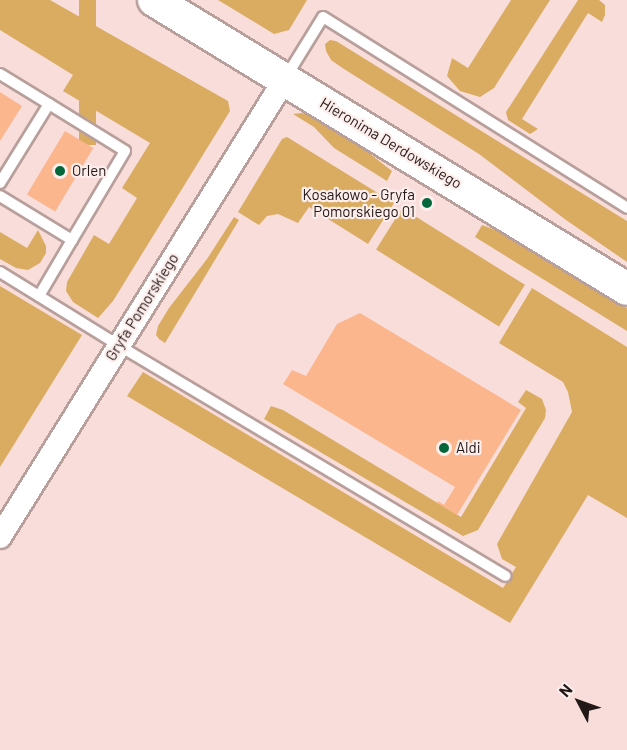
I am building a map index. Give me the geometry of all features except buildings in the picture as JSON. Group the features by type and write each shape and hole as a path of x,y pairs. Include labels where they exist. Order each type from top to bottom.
{"main road":[{"name":"Hieronima Derdowskiego","path":"153,0 627,289"}],"street":[{"name":"Gryfa Pomorskiego","path":"0,537 285,79"}],"lane":[{"path":"285,79 323,17 627,208"},
{"path":"0,74 125,151 39,296"},
{"path":"0,183 49,104"},
{"path":"0,196 72,240"},
{"path":"0,272 505,576"}],"shaded area":[{"path":"0,0 50,0 228,101 230,111 113,301 98,318 73,302 66,291 67,282 94,235 109,244 137,198 122,188 150,143 63,91 73,75 0,30"},
{"path":"79,0 96,0 96,145 79,145"},
{"path":"218,0 307,0 289,30 274,34"},
{"path":"511,0 550,0 494,88 480,97 460,91 447,76 452,58 468,68"},
{"path":"578,0 599,0 605,5 605,15 602,22 588,13 522,119 538,129 530,134 508,120 506,112"},
{"path":"330,40 336,41 627,221 627,262 566,220 479,154 331,60 325,44"},
{"path":"302,113 333,125 392,171 387,181 334,148 314,127 293,114"},
{"path":"287,137 394,203 368,244 309,207 298,223 278,214 267,216 259,225 238,212 282,139"},
{"path":"402,208 525,285 499,326 376,250"},
{"path":"234,217 239,220 165,343 156,335 158,326 207,259"},
{"path":"482,225 514,237 627,308 627,331 475,237"},
{"path":"38,230 46,246 46,253 40,263 28,270 16,268 0,259 0,232 27,248"},
{"path":"0,286 82,335 0,467"},
{"path":"532,288 627,347 627,518 588,495 510,623 127,396 143,372 503,588 516,567 502,559 497,544 572,412 568,392 563,382 499,343"},
{"path":"526,390 542,399 546,410 545,418 478,530 463,536 264,419 271,406 283,410 461,517 526,408 518,402"}],"place":[{"name":"Orlen","path":"60,171"},
{"name":"Kosakowo - Gryfa Pomorskiego 01","path":"427,203"},
{"name":"Aldi","path":"444,448"}]}
